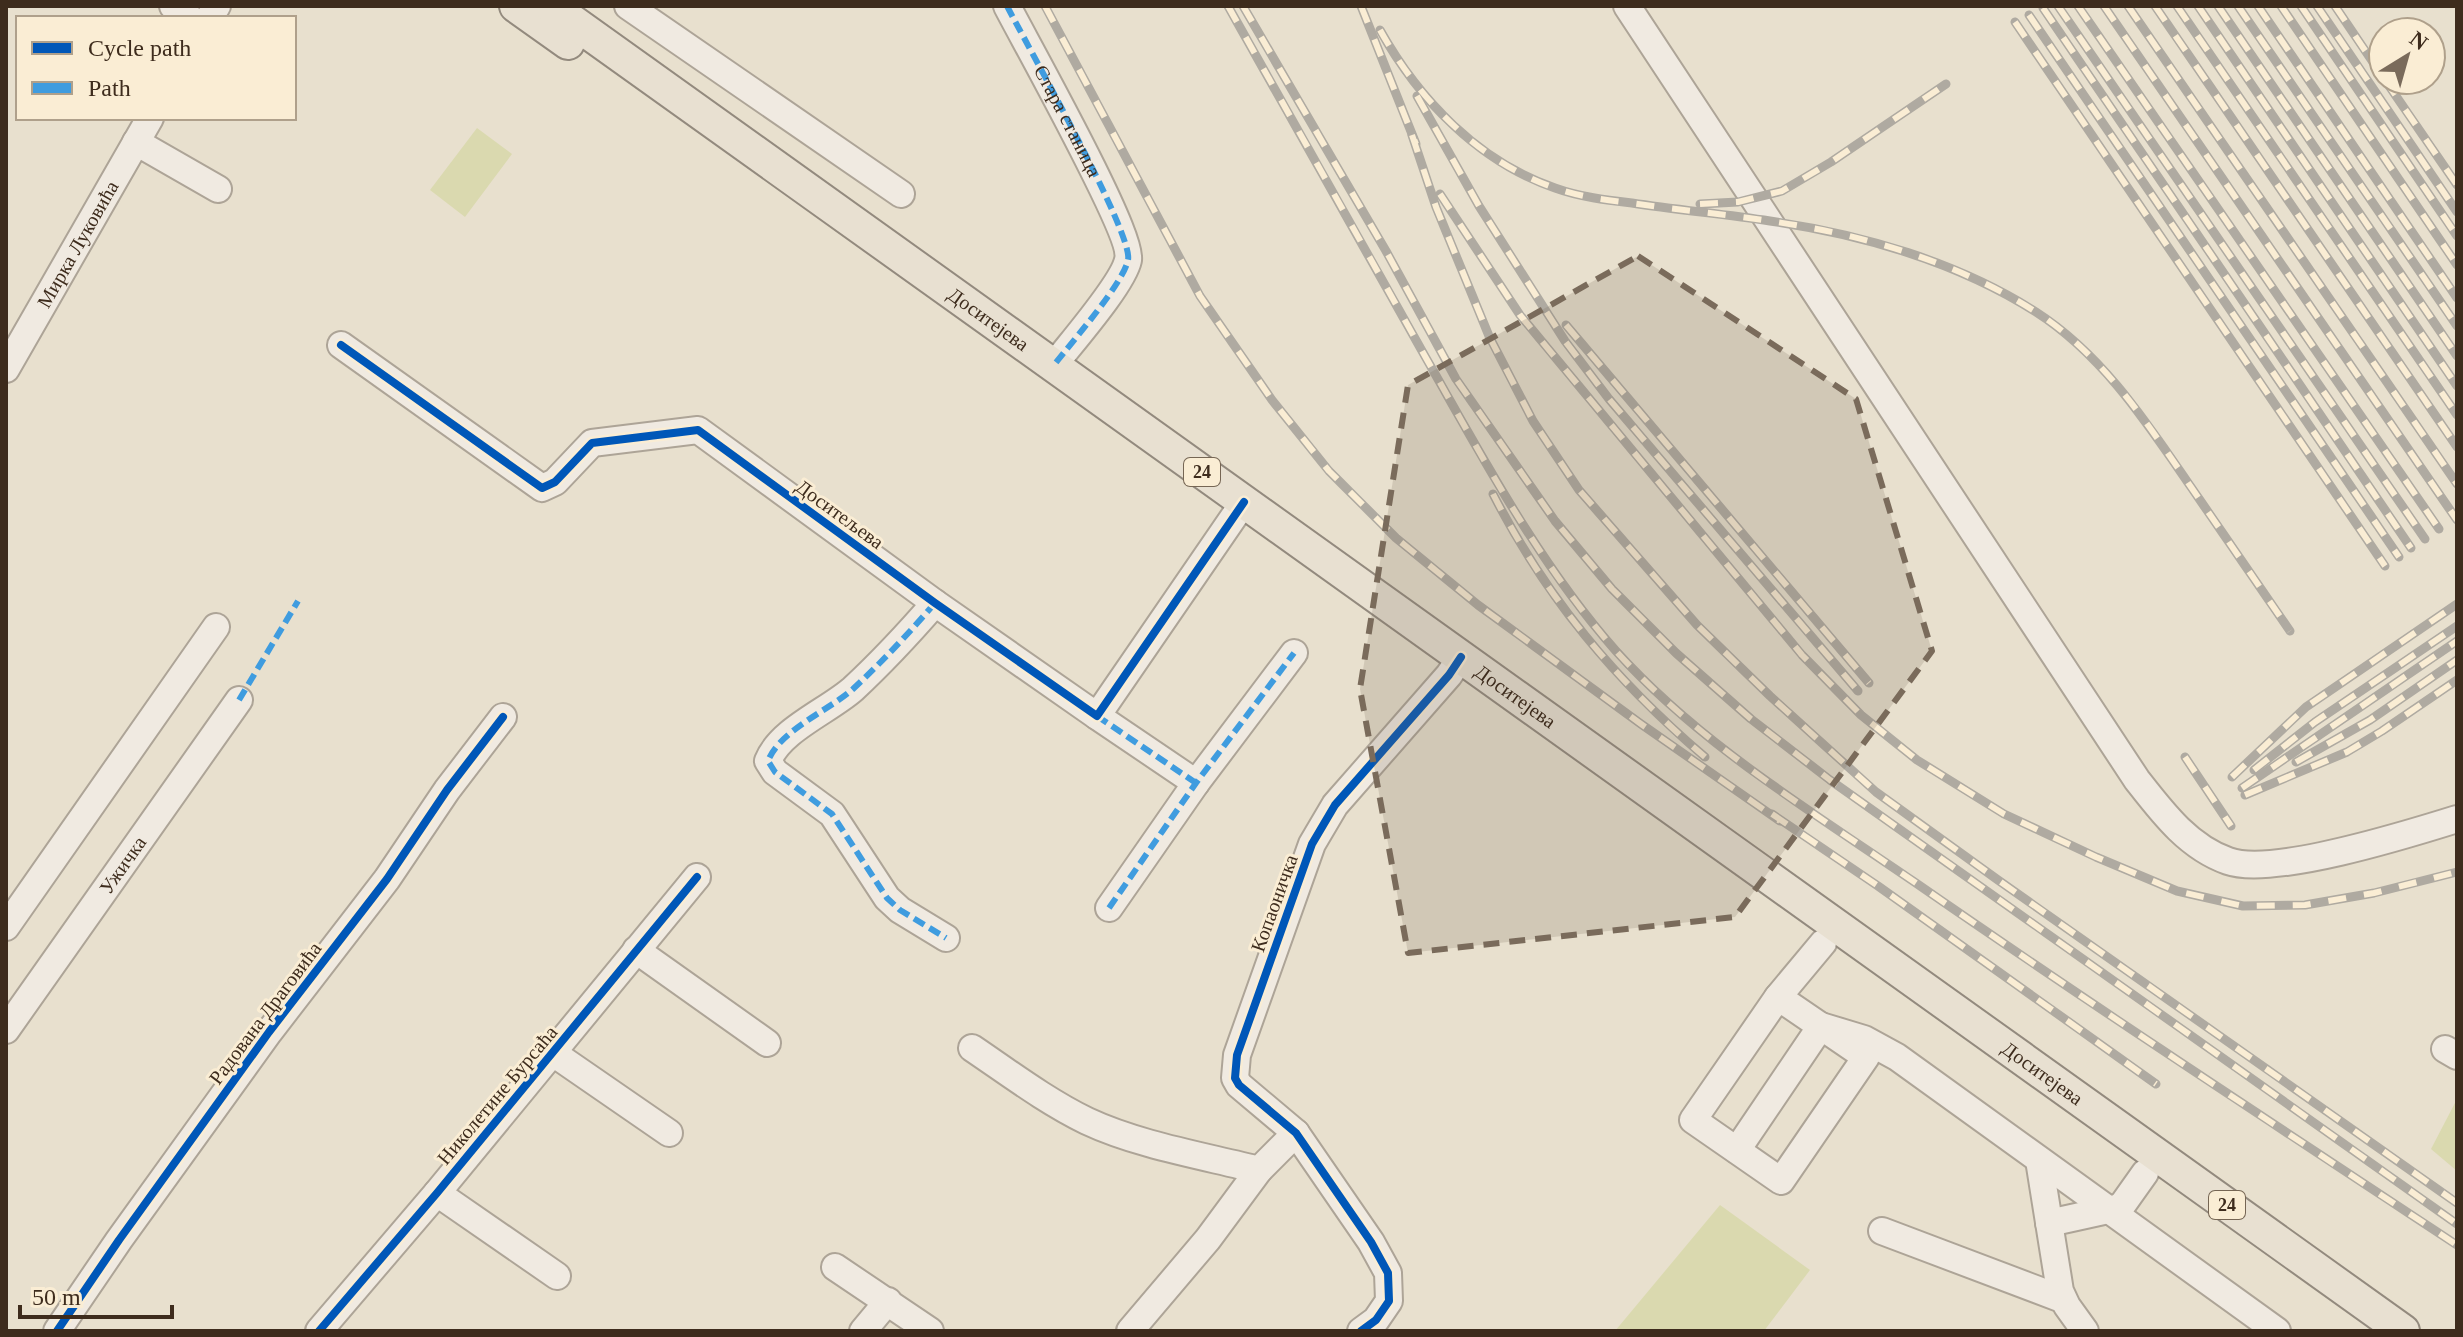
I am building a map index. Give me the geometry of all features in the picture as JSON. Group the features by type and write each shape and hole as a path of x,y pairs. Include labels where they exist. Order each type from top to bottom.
{"main road":[{"name":"Доситејева","path":"516,6 1238,510 1455,666 2403,1331"},
{"name":"Доситејева","path":"551,6 1054,365 1238,510"},
{"name":"Доситејева","path":"1455,666 1823,943 2366,1331"}],"street":[{"path":"628,6 901,194"},
{"name":"Стара станица","path":"1007,6 1125,237 1129,255 1122,274 1054,365"},
{"path":"1627,6 2137,780 2162,812 2194,844 2230,862 2269,865 2401,837 2457,819"},
{"name":"Мирка Луковића","path":"6,369 149,120"},
{"path":"136,142 218,189"},
{"name":"Доситељева","path":"341,345 542,488 555,482 592,443 698,430 935,603 1196,783"},
{"path":"1097,716 1238,510"},
{"path":"935,603 904,640 851,691 779,742 768,761 775,772 832,814 893,904 946,938"},
{"path":"6,927 216,627"},
{"path":"1109,908 1196,783 1294,653"},
{"name":"Копаоничка","path":"1361,1331 1376,1320 1389,1301 1388,1273 1371,1242 1296,1133 1239,1085 1235,1072 1237,1055 1312,844 1335,805 1455,666"},
{"name":"Ужичка","path":"6,1030 239,700"},
{"name":"Радована Драговића","path":"57,1331 269,1032 387,879 447,790 503,717"},
{"name":"Николетине Бурсаћа","path":"319,1331 697,877"},
{"path":"1778,997 1866,1057 1781,1181 1693,1120 1778,997 1823,943"},
{"path":"636,950 767,1043"},
{"path":"1797,972 1797,998 1812,1020 1864,1039 1897,1057 2277,1331"},
{"path":"1737,1150 1812,1020"},
{"path":"972,1048 1043,1096 1088,1121 1130,1136 1259,1170"},
{"name":"Николетине Бурсаћа","path":"553,1053 669,1133"},
{"path":"1130,1331 1208,1239 1259,1170 1296,1133"},
{"path":"2039,1160 2062,1299 2085,1331"},
{"path":"2049,1223 2110,1211 2123,1204 2145,1173"},
{"name":"Николетине Бурсаћа","path":"437,1193 557,1276"},
{"path":"1882,1231 2062,1299"},
{"path":"835,1267 930,1331"},
{"path":"863,1331 888,1301"}],"highlighted area":[{"path":"1638,256 1856,399 1932,651 1735,917 1408,953 1360,689 1408,385"}],"green space":[{"path":"477,128 512,154 465,217 430,190"},
{"path":"2457,1099 2457,1171 2431,1149"},
{"path":"1720,1205 1810,1270 1764,1331 1615,1331"}],"railway":[{"path":"1045,6 1200,296 1272,400 1329,471 1396,538 1478,605 1780,821"},
{"path":"1228,6 1514,509 1588,618 1649,685 1720,746 1796,802 2457,1245"},
{"path":"1243,6 1386,251 1456,379 1555,521 1612,589 1676,653 1751,719 1830,780 2457,1224"},
{"path":"1361,6 1416,144"},
{"path":"2058,6 2425,539"},
{"path":"2078,6 2439,529"},
{"path":"2104,6 2457,520"},
{"path":"2128,6 2457,484"},
{"path":"2155,6 2457,447"},
{"path":"2177,6 2457,415"},
{"path":"2198,6 2457,386"},
{"path":"2218,6 2457,356"},
{"path":"2238,6 2457,326"},
{"path":"2258,6 2457,298"},
{"path":"2281,6 2457,265"},
{"path":"2301,6 2457,236"},
{"path":"2317,6 2457,212"},
{"path":"2335,6 2367,53"},
{"path":"2043,8 2411,548"},
{"path":"2029,15 2399,557"},
{"path":"2015,22 2385,566"},
{"path":"1380,30 1432,104 1477,145 1527,177 1593,198 1770,221 1874,242 1942,265 2006,294 2036,312 2082,348 2122,392 2158,439 2290,631"},
{"path":"1700,204 1738,202 1782,191 1831,162 1946,84"},
{"path":"1417,96 1479,206 1565,341 1609,399 1858,691"},
{"path":"2396,96 2457,185"},
{"path":"1412,135 1436,207 1489,336 1533,421 1579,490 1697,625 1876,792 2457,1203"},
{"path":"1440,194 1520,315 1802,655 1861,715 1917,760 2004,814 2096,857 2177,891 2243,906 2305,905 2374,893 2457,872"},
{"path":"1566,325 1869,683"},
{"path":"1493,494 1536,569 1586,636 1642,698 1705,757"},
{"path":"2232,777 2306,707 2457,604"},
{"path":"2254,770 2315,722 2457,626"},
{"path":"2242,788 2457,641"},
{"path":"2296,762 2370,720 2457,660"},
{"path":"2245,795 2347,752 2457,680"},
{"path":"2185,757 2231,826"},
{"path":"1772,814 2156,1084"}],"marked path":[{"path":"1007,6 1097,178 1125,243 1128,260 1107,298 1054,365"},
{"path":"239,700 298,601"},
{"path":"935,603 853,689 794,730 774,750 768,761 775,772 832,814 887,898 900,910 946,938"},
{"path":"1109,908 1196,783 1294,653"},
{"path":"1097,716 1196,783"}],"cycle path":[{"path":"341,345 542,488 555,482 592,443 698,430 935,603 1097,716 1244,502"},
{"path":"1361,1331 1376,1320 1389,1301 1388,1273 1371,1242 1296,1133 1239,1085 1235,1078 1237,1055 1312,844 1335,805 1449,675 1461,657"},
{"path":"57,1331 269,1032 387,879 447,790 503,717"},
{"path":"319,1331 697,877"}]}
